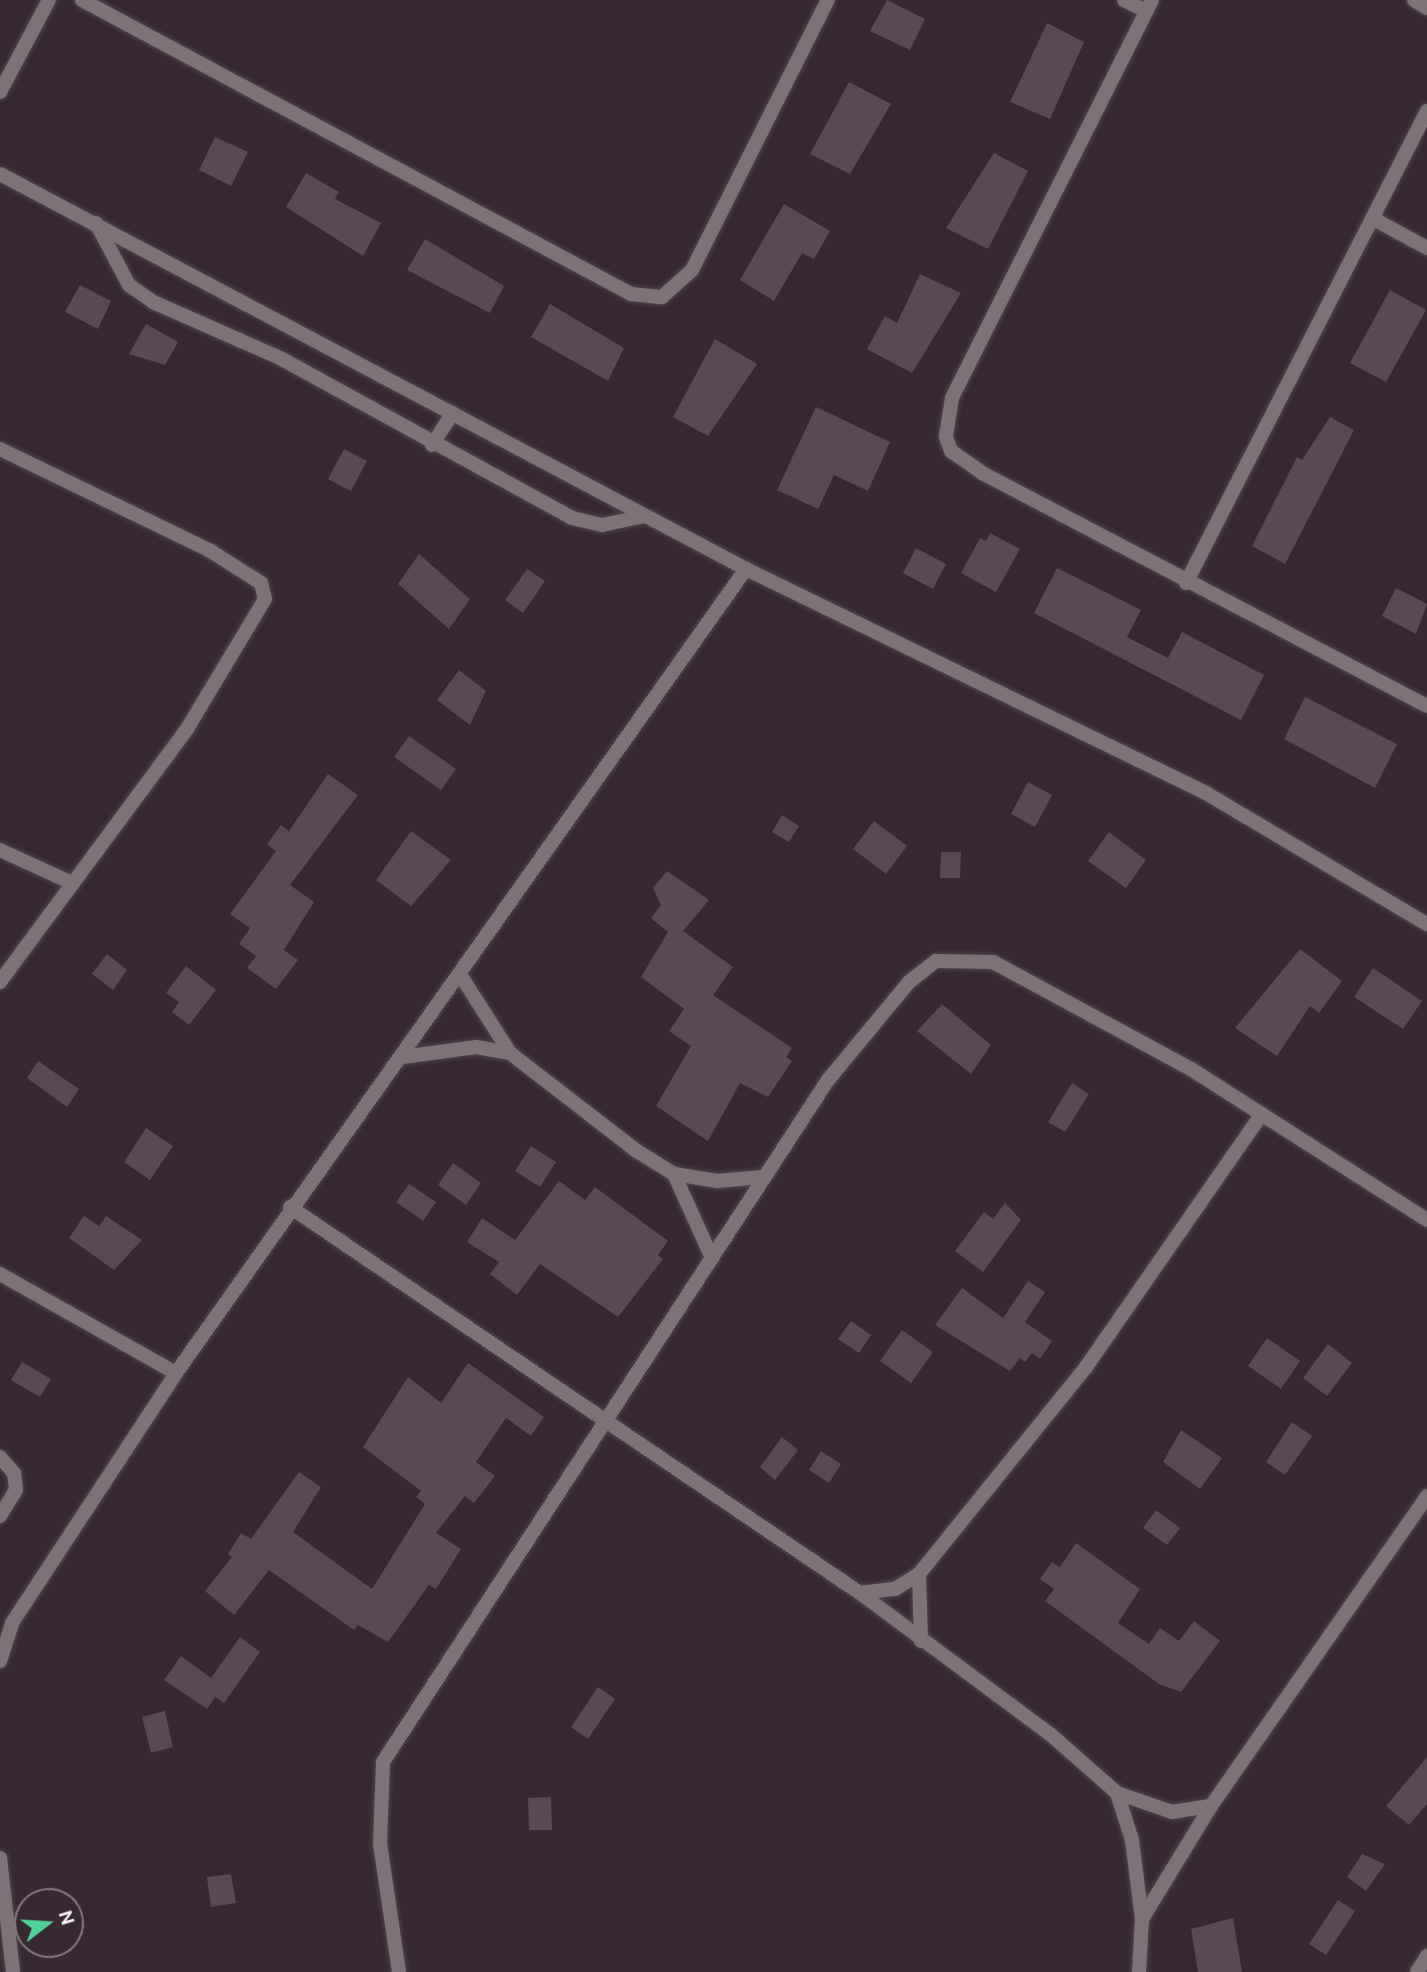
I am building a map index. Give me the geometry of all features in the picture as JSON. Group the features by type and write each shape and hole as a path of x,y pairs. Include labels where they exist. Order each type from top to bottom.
{"street":[{"path":"0,92 49,0"},
{"path":"82,0 631,294 662,297 692,270 828,0"},
{"path":"1124,0 1149,6 952,398 946,437 951,452 982,473 1186,583 1427,706"},
{"path":"1414,0 1427,8"},
{"path":"1186,583 1427,111"},
{"path":"0,174 746,569 1206,793 1427,925"},
{"path":"1372,218 1427,248"},
{"path":"96,223 129,285 153,302 280,358 432,445 572,518 601,525 645,516"},
{"path":"432,445 453,413"},
{"path":"0,449 209,550 261,583 264,599 187,729 70,882 0,982"},
{"path":"0,1661 12,1623 176,1373 290,1207 461,976 746,569"},
{"path":"0,850 70,882"},
{"path":"399,1972 380,1844 383,1762 604,1418 828,1080 909,982 936,961 993,962 1262,1114 1427,1220"},
{"path":"461,976 510,1054 674,1174 716,1181 762,1177"},
{"path":"402,1057 476,1047 510,1054"},
{"path":"860,1593 895,1589 919,1574 1086,1367 1262,1114"},
{"path":"674,1174 712,1258"},
{"path":"290,1207 860,1593 1050,1734 1117,1793 1172,1812 1211,1805"},
{"path":"0,1274 176,1373"},
{"path":"0,1457 14,1473 16,1490 0,1516"},
{"path":"1142,1919 1211,1805 1427,1496"},
{"path":"919,1574 922,1641"},
{"path":"1117,1793 1132,1840 1142,1919 1139,1972"},
{"path":"0,1858 13,1972"},
{"path":"1417,1972 1427,1956"}],"building":[{"path":"887,0 925,19 910,50 870,31"},
{"path":"1047,23 1084,42 1050,119 1010,102"},
{"path":"849,82 891,104 850,174 810,154"},
{"path":"215,137 248,152 231,186 199,170"},
{"path":"994,153 1028,171 988,249 946,228"},
{"path":"306,173 339,192 335,199 381,223 363,256 286,207"},
{"path":"784,204 830,231 814,259 802,253 774,301 740,280"},
{"path":"425,239 504,286 490,313 407,270"},
{"path":"920,274 961,293 912,373 867,349 885,316 897,323"},
{"path":"80,285 111,301 98,329 65,312"},
{"path":"1390,290 1426,310 1386,382 1350,363"},
{"path":"550,304 624,348 608,381 531,337"},
{"path":"146,324 178,342 165,365 129,354"},
{"path":"715,339 757,364 708,436 673,417"},
{"path":"816,407 890,442 868,491 834,475 818,509 777,490"},
{"path":"1330,417 1354,430 1285,564 1252,546 1297,457 1302,460"},
{"path":"344,449 367,461 351,491 328,479"},
{"path":"990,533 1020,549 996,592 961,573 980,538 986,541"},
{"path":"916,548 946,564 933,589 903,573"},
{"path":"419,554 470,599 449,629 398,584"},
{"path":"1057,568 1141,610 1127,637 1168,658 1182,632 1264,675 1241,720 1034,613"},
{"path":"527,569 545,581 523,613 505,600"},
{"path":"1396,588 1427,604 1416,634 1382,616"},
{"path":"459,670 486,691 470,725 437,700"},
{"path":"1305,697 1397,744 1375,788 1284,739"},
{"path":"409,736 456,769 441,790 394,757"},
{"path":"328,774 358,795 290,885 314,902 284,950 298,960 276,989 247,968 256,956 239,944 250,928 230,914 276,851 267,844 281,825 289,831"},
{"path":"1028,782 1052,795 1035,827 1011,814"},
{"path":"782,815 799,826 789,842 772,832"},
{"path":"874,821 907,846 886,874 853,849"},
{"path":"411,831 451,860 411,906 376,880"},
{"path":"1109,832 1146,860 1126,888 1088,861"},
{"path":"941,852 961,852 960,878 940,878"},
{"path":"667,871 709,900 683,931 733,967 713,995 792,1048 786,1057 792,1061 768,1097 740,1083 708,1141 656,1106 691,1046 669,1031 684,1009 641,977 668,932 651,918 661,905 653,888"},
{"path":"1300,949 1342,981 1319,1013 1310,1006 1277,1056 1235,1028"},
{"path":"107,954 127,970 113,990 92,974"},
{"path":"186,966 216,990 189,1025 172,1012 179,1002 166,993"},
{"path":"1373,968 1422,1001 1403,1029 1354,997"},
{"path":"942,1004 991,1045 971,1074 917,1031"},
{"path":"38,1061 79,1089 67,1107 27,1078"},
{"path":"1072,1083 1089,1094 1065,1132 1048,1122"},
{"path":"146,1128 173,1146 150,1180 124,1162"},
{"path":"531,1146 556,1162 540,1187 515,1171"},
{"path":"453,1163 481,1183 466,1205 438,1185"},
{"path":"559,1181 585,1200 595,1187 668,1241 658,1255 663,1259 618,1317 540,1264 517,1295 490,1274 499,1262 467,1242 482,1218 515,1240"},
{"path":"409,1184 436,1202 423,1221 396,1202"},
{"path":"1005,1203 1021,1220 983,1272 955,1251 984,1212 993,1219"},
{"path":"84,1216 99,1226 106,1216 142,1240 114,1270 69,1238"},
{"path":"1028,1281 1045,1292 1025,1322 1052,1341 1040,1359 1032,1353 1025,1362 1020,1358 1010,1371 935,1325 962,1288 1003,1318"},
{"path":"851,1321 871,1335 859,1353 838,1339"},
{"path":"902,1330 933,1352 911,1383 880,1361"},
{"path":"1267,1338 1300,1361 1281,1389 1248,1366"},
{"path":"1328,1344 1352,1363 1327,1396 1303,1378"},
{"path":"22,1362 51,1379 40,1397 11,1380"},
{"path":"468,1363 544,1417 531,1436 506,1418 476,1462 495,1476 474,1503 465,1496 436,1533 461,1549 436,1589 429,1585 388,1642 358,1625 354,1630 269,1570 234,1615 205,1591 232,1557 228,1554 241,1533 251,1539 299,1472 321,1487 293,1532 372,1589 425,1504 416,1497 421,1491 363,1447 408,1377 441,1403"},
{"path":"1292,1422 1312,1436 1285,1475 1266,1462"},
{"path":"1181,1430 1222,1458 1200,1489 1163,1462"},
{"path":"782,1437 798,1450 775,1480 760,1467"},
{"path":"821,1451 841,1464 829,1483 809,1470"},
{"path":"1156,1510 1180,1528 1167,1545 1143,1528"},
{"path":"1076,1543 1140,1589 1118,1623 1149,1644 1160,1628 1179,1641 1194,1621 1220,1641 1181,1692 1159,1684 1045,1601 1054,1589 1040,1579 1052,1562 1060,1567"},
{"path":"240,1637 260,1652 224,1703 215,1697 207,1709 164,1680 181,1656 211,1678"},
{"path":"598,1687 615,1699 588,1739 571,1727"},
{"path":"165,1711 173,1747 151,1753 142,1717"},
{"path":"1427,1757 1427,1804 1409,1825 1386,1806"},
{"path":"551,1797 552,1830 529,1830 528,1798"},
{"path":"1362,1854 1385,1864 1366,1891 1347,1877"},
{"path":"231,1874 236,1903 211,1907 207,1877"},
{"path":"1338,1900 1355,1911 1326,1955 1309,1944"},
{"path":"1233,1918 1242,1972 1198,1972 1191,1929"}]}
